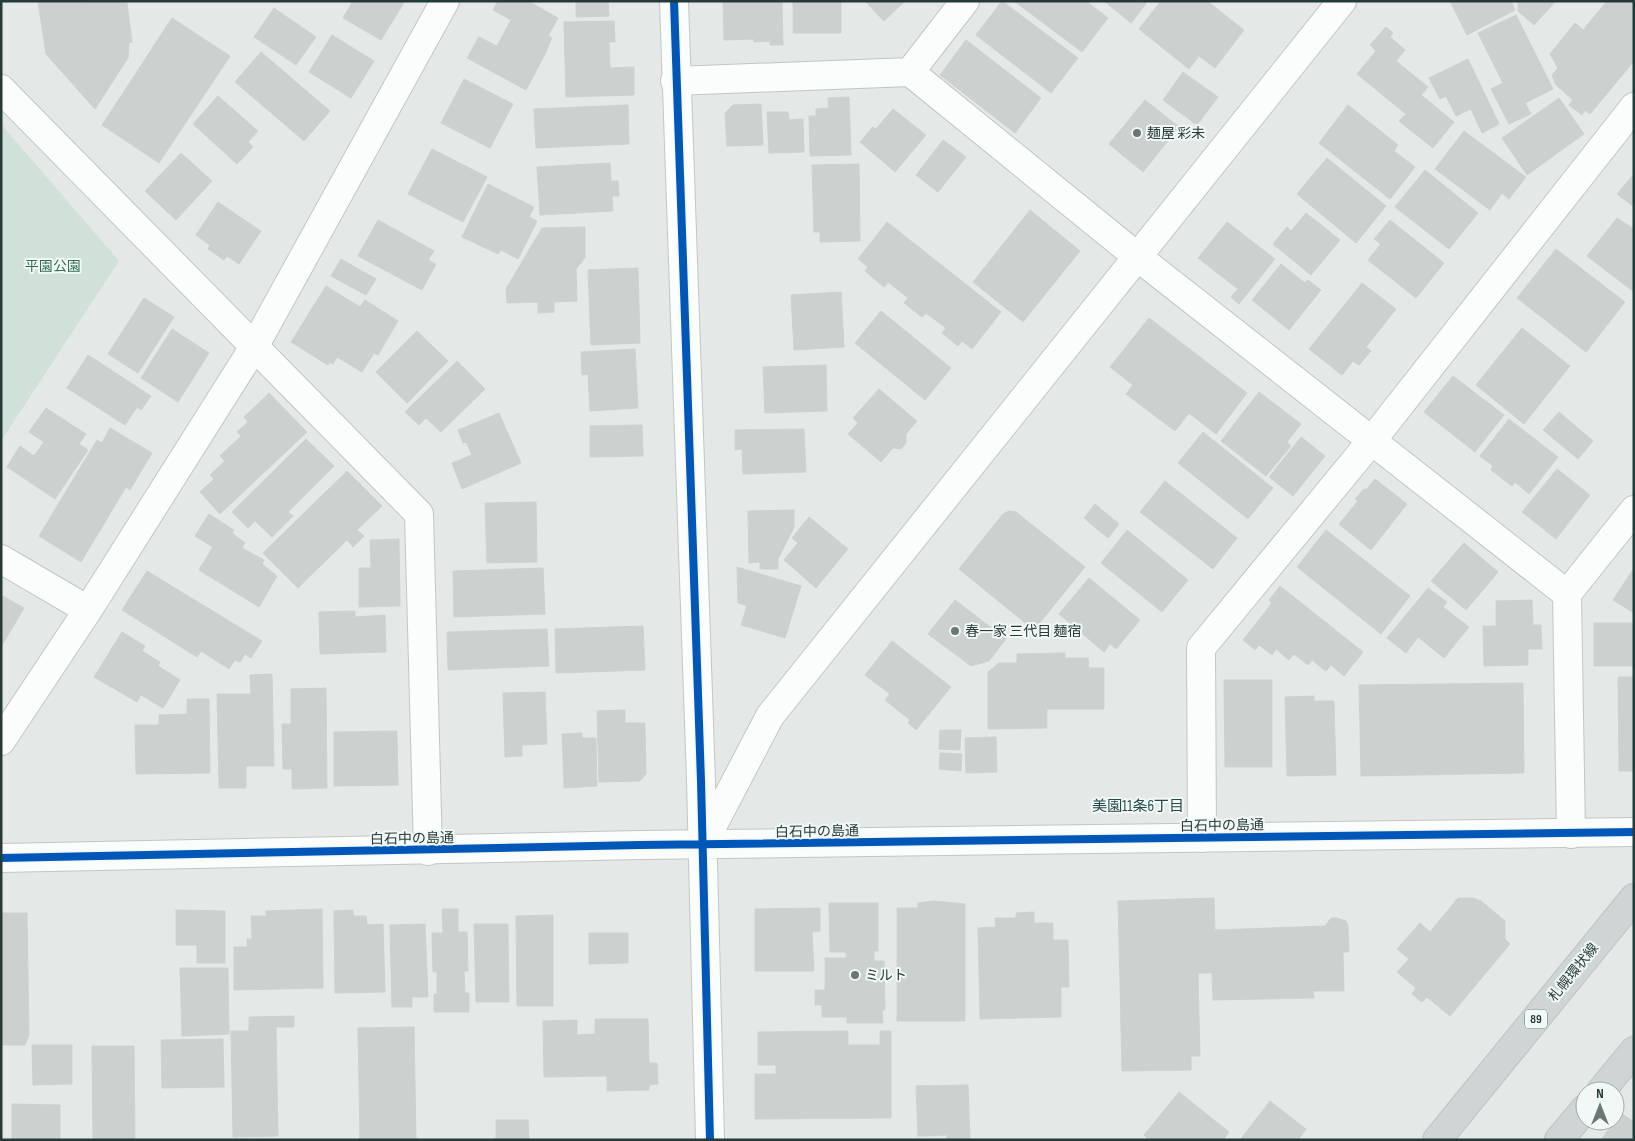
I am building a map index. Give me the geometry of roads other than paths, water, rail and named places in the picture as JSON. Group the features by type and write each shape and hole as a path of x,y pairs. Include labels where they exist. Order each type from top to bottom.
{"main road":[{"name":"札幌環状線","path":"1437,1140 1634,898"},
{"path":"1611,1081 1631,1062"},
{"path":"1559,1140 1575,1121"}],"street":[{"path":"1,741 88,610 254,347 445,1"},
{"path":"674,1 675,82 702,845 710,1140"},
{"path":"910,72 966,1"},
{"path":"702,845 770,716 1139,258 1342,1"},
{"path":"675,82 910,72 1139,258 1373,439 1567,594"},
{"path":"1,89 419,514 428,851"},
{"path":"1202,838 1201,648 1373,439 1634,107"},
{"path":"1571,834 1567,594 1634,510"},
{"path":"1,559 88,610"},
{"name":"白石中の島通","path":"1,858 702,845 1634,832"}],"place":[{"name":"麺屋 彩未","path":"1137,133"},
{"name":"春一家 三代目 麺宿","path":"955,631"},
{"name":"ミルト","path":"855,975"}],"district":[{"name":"美園11条6丁目","path":"1138,806"}],"park label":[{"name":"平園公園","path":"53,266"}]}
